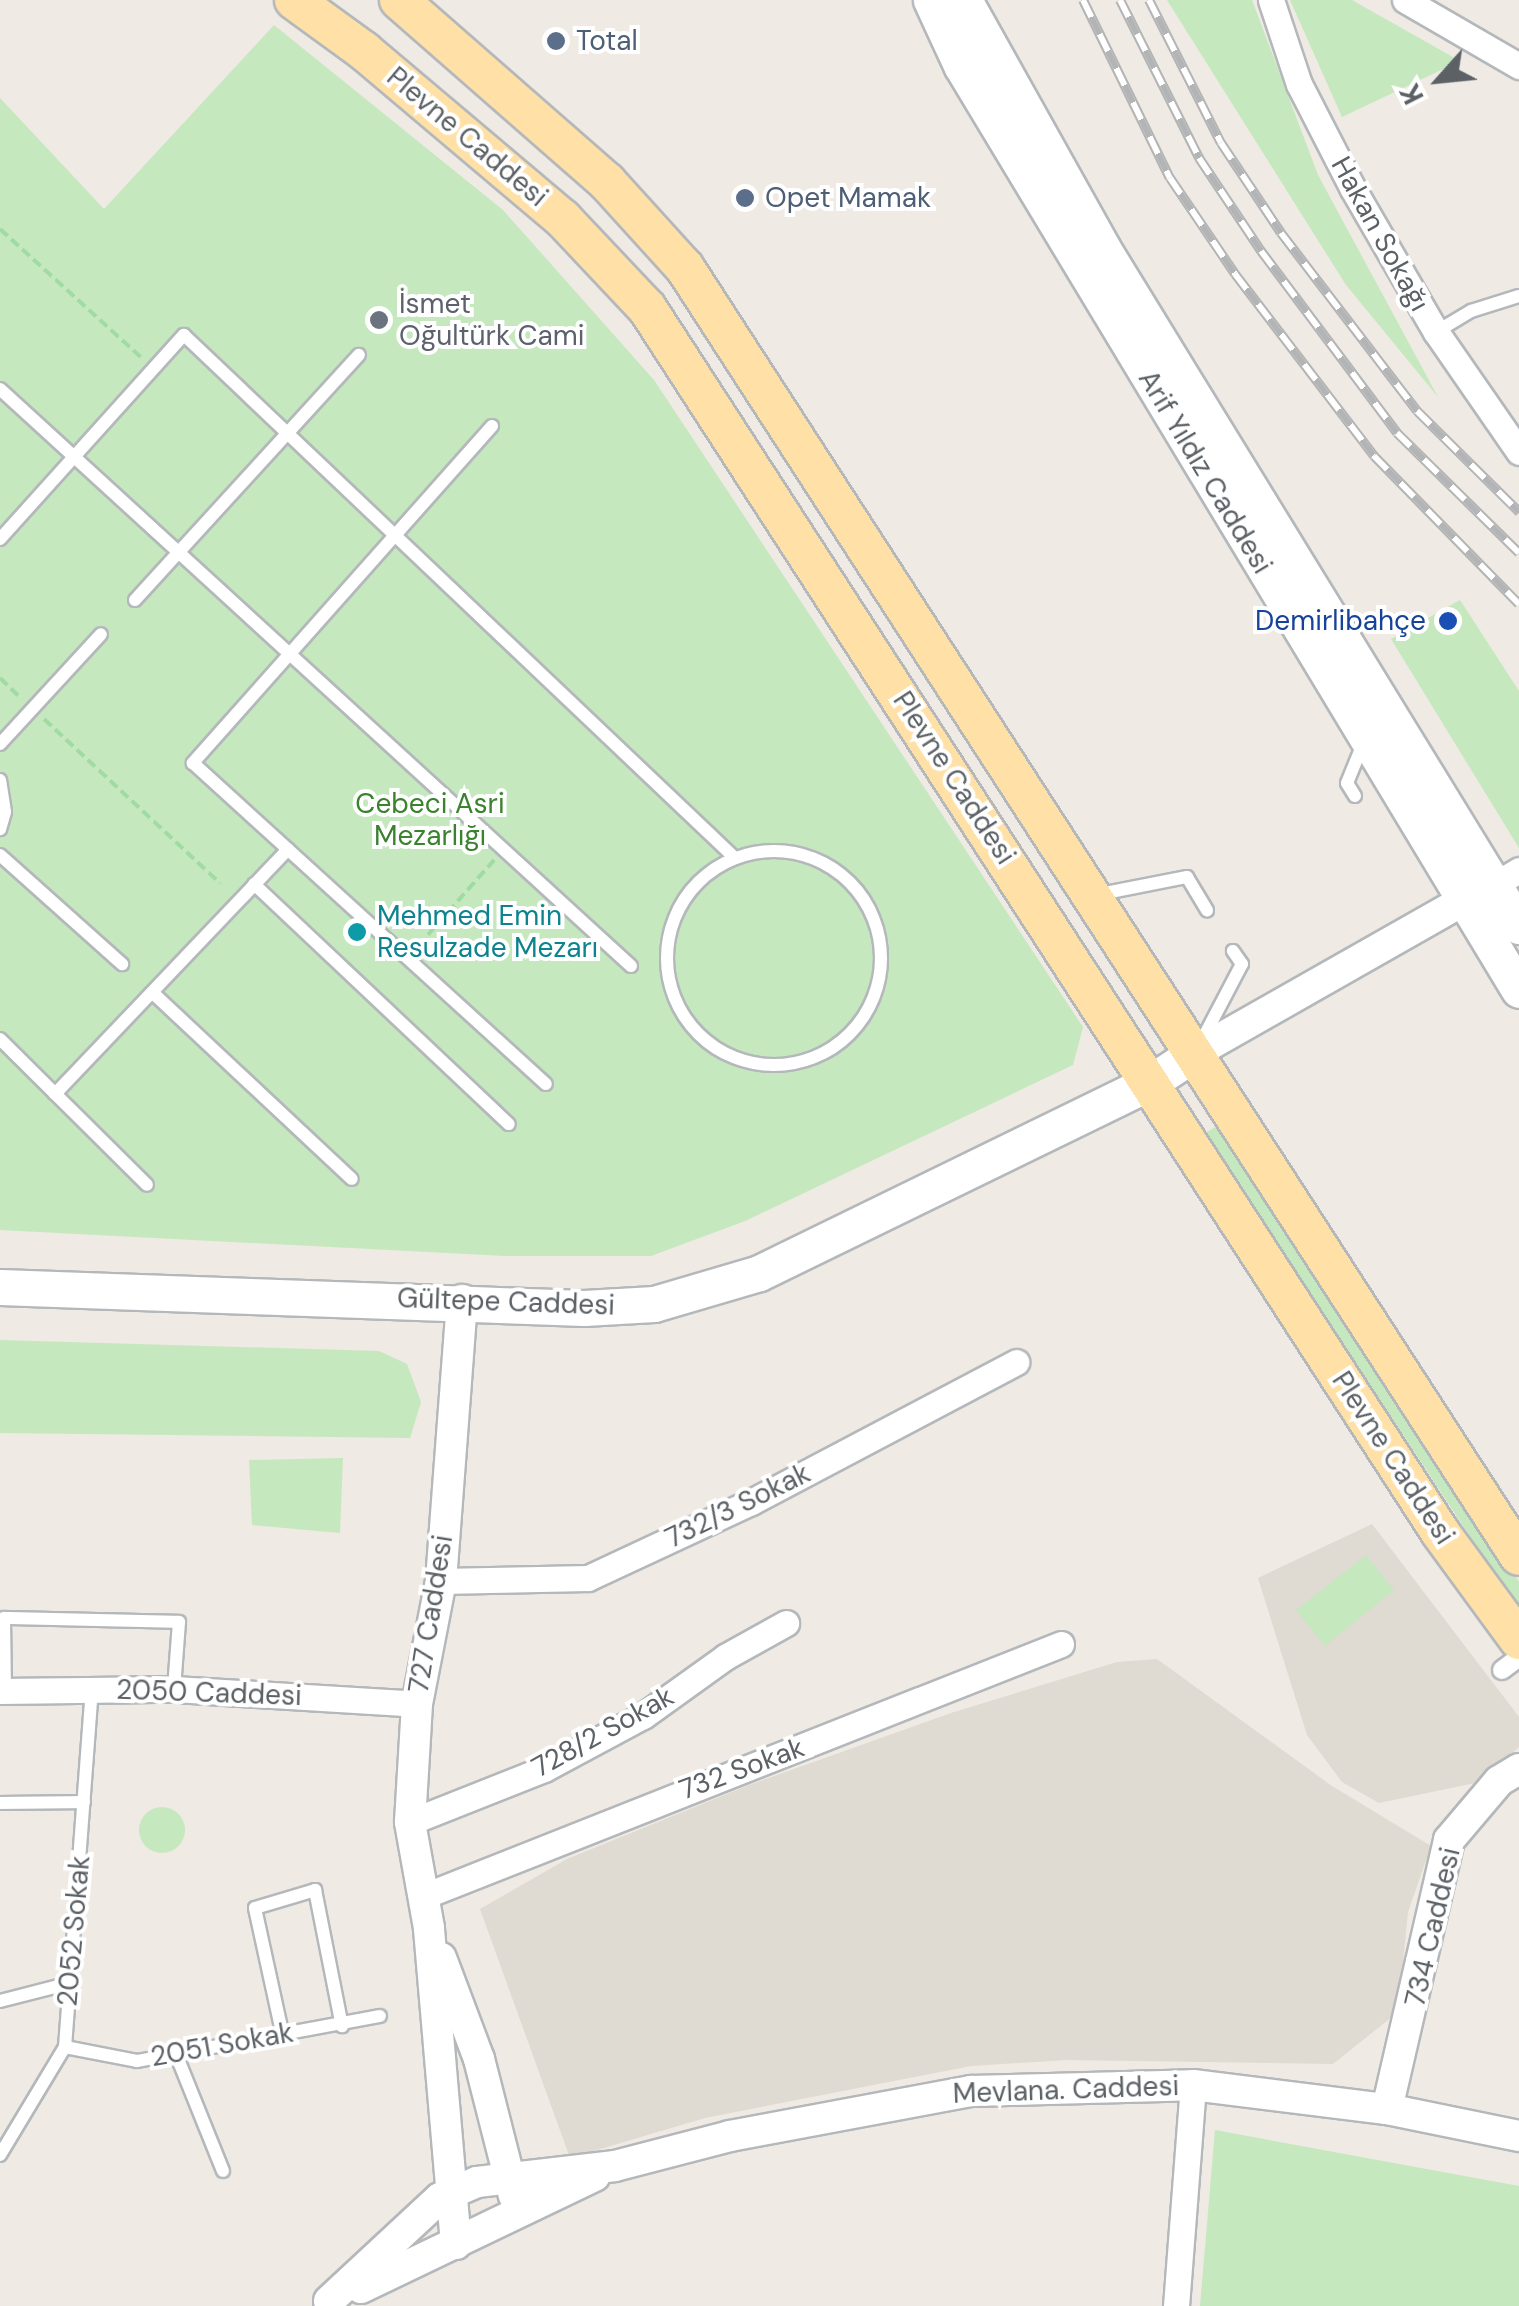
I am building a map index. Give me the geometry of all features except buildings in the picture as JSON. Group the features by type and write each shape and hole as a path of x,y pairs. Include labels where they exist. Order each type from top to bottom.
{"main road":[{"name":"Plevne Caddesi","path":"294,0 364,50 563,219 648,308 1440,1532 1510,1655"},
{"name":"Plevne Caddesi","path":"400,0 494,79 663,239 762,380 1519,1556"},
{"name":"Arif Yıldız Caddesi","path":"931,0 960,65 1365,738 1430,865 1492,885"},
{"name":"Arif Yıldız Caddesi","path":"964,0 1102,249 1519,926"},
{"name":"Arif Yıldız Caddesi","path":"1492,885 1519,990"},
{"name":"Gültepe Caddesi","path":"0,1287 621,1308 704,1294 1151,1082 1195,1054"}],"street":[{"name":"Hakan Sokağı","path":"1271,0 1300,84 1436,332 1519,452"},
{"path":"1404,0 1519,66"},
{"path":"1438,0 1455,30"},
{"path":"1195,1054 1492,885"},
{"name":"727 Caddesi","path":"456,2244 429,1928 410,1822 418,1704 441,1581 462,1300"},
{"name":"732/3 Sokak","path":"441,1581 588,1578 751,1502 1016,1362"},
{"name":"728/2 Sokak","path":"410,1822 544,1768 643,1716 725,1656 786,1623"},
{"name":"732 Sokak","path":"424,1896 1061,1644"},
{"path":"1510,1655 1519,1657"},
{"name":"2050 Caddesi","path":"2,1691 174,1690 418,1704"},
{"name":"734 Caddesi","path":"1387,2109 1449,1840 1499,1781 1519,1768"},
{"name":"727 Caddesi","path":"429,1928 480,2059 505,2177 521,2210"},
{"path":"1176,2306 1193,2085"},
{"name":"Mevlana. Caddesi","path":"324,2304 450,2192 505,2177 616,2166 730,2136 970,2091 1193,2085 1387,2109 1519,2136"},
{"name":"Mevlana. Caddesi","path":"324,2304 616,2166"}],"lane":[{"path":"1436,332 1471,311 1519,296"},
{"path":"0,539 184,336 396,530 735,858"},
{"path":"135,600 359,355"},
{"path":"0,389 630,966"},
{"path":"492,426 193,762 546,1084"},
{"path":"0,744 101,634"},
{"path":"1355,796 1347,783 1365,738"},
{"path":"0,780 5,812 0,830"},
{"path":"55,1094 288,849"},
{"path":"792,852 824,862 852,884 872,912 881,946 880,980 868,1012 844,1041 812,1060 776,1066 740,1061 708,1044 683,1016 668,982 666,945 677,910 697,882 735,858 792,852"},
{"path":"0,855 122,964"},
{"path":"1094,895 1187,877 1207,910"},
{"path":"254,884 509,1124"},
{"path":"1195,1054 1242,964 1233,951"},
{"path":"153,992 352,1179"},
{"path":"0,1039 147,1185"},
{"path":"2,1691 4,1618 179,1622 174,1690"},
{"name":"2052 Sokak","path":"0,2155 64,2047 92,1689"},
{"path":"0,1802 84,1802"},
{"path":"282,2032 255,1908 315,1890 342,2026"},
{"path":"0,2002 70,1983"},
{"name":"2051 Sokak","path":"64,2047 137,2061 380,2016"},
{"path":"176,2054 223,2171"}],"path":[{"path":"0,230 154,369"},
{"path":"0,678 220,883"},
{"path":"408,958 504,850"}],"shaded area":[{"path":"1372,1524 1519,1717 1519,1747 1480,1782 1379,1803 1342,1782 1307,1735 1258,1578"},
{"path":"1157,1659 1332,1786 1431,1846 1408,1912 1398,2012 1333,2064 1067,2060 971,2066 705,2118 570,2158 480,1909 567,1859 749,1785 951,1713 1117,1662"}],"green space":[{"path":"1167,0 1252,0 1318,175 1438,397 1346,285"},
{"path":"1290,0 1352,0 1460,61 1342,117"},
{"name":"Cebeci Asri Mezarlığı","path":"274,25 503,210 654,380 1083,1027 1073,1065 745,1221 651,1256 505,1256 0,1230 0,98 104,209"},
{"path":"1460,600 1519,691 1519,848 1391,639"},
{"path":"1217,1126 1519,1582 1519,1611 1205,1133"},
{"path":"0,1340 379,1351 407,1364 421,1402 410,1438 0,1433"},
{"path":"343,1458 340,1533 252,1525 249,1460"},
{"path":"1366,1555 1394,1590 1325,1646 1296,1610"},
{"path":"162,1807 178,1814 185,1830 178,1846 162,1853 146,1846 139,1830 146,1814"},
{"path":"1215,2130 1519,2186 1519,2306 1200,2306"}],"railway":[{"path":"1083,0 1170,178 1235,274 1374,456 1519,604"},
{"path":"1120,0 1199,158 1261,251 1397,433 1519,553"},
{"path":"1149,0 1221,143 1281,233 1417,411 1519,512"}],"place":[{"name":"Total","path":"556,41"},
{"name":"Opet Mamak","path":"745,198"},
{"name":"İsmet Oğultürk Cami","path":"379,320"},
{"name":"Demirlibahçe","path":"1448,621"},
{"name":"Mehmed Emin Resulzade Mezarı","path":"357,932"}]}
